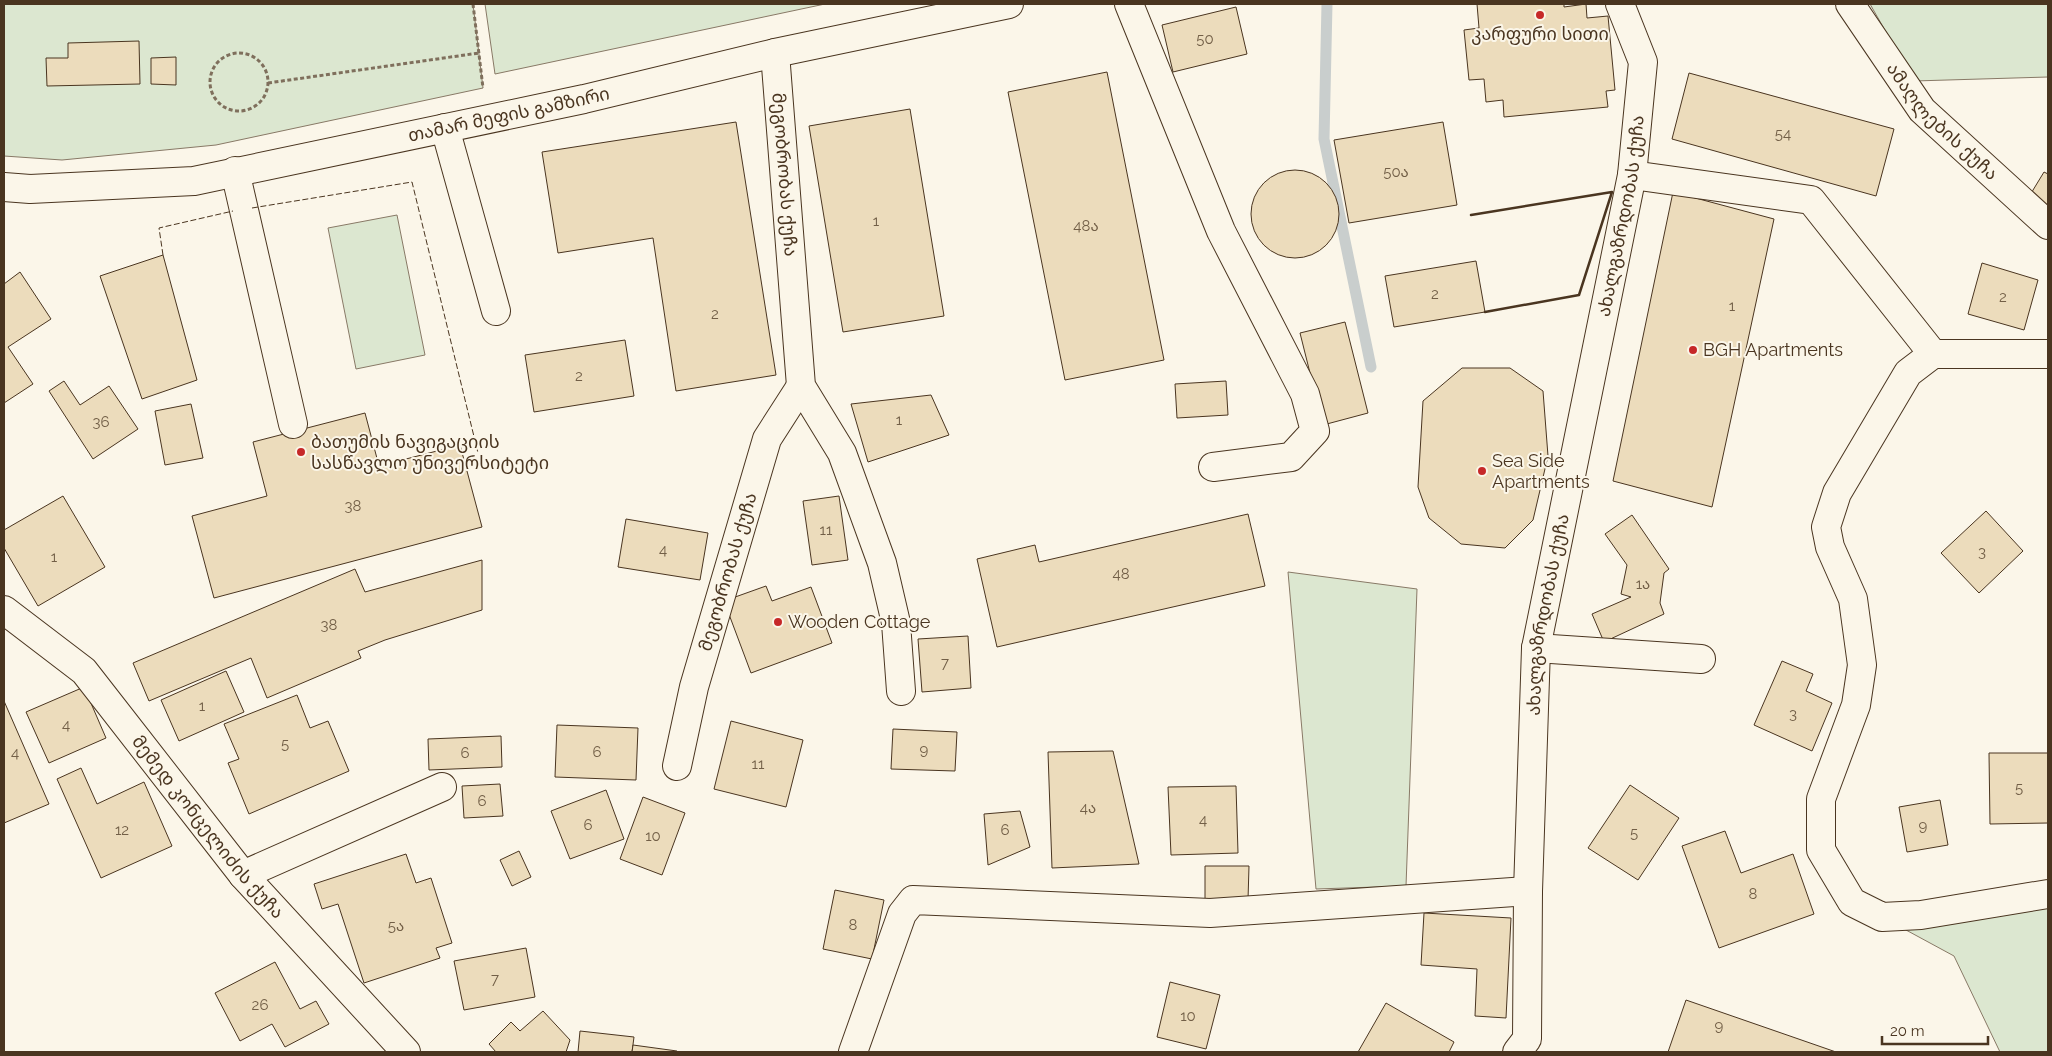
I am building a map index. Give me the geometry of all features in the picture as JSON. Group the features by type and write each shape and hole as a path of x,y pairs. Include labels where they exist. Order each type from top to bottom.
{"street":[{"name":"თამარ მეფის გამზირი","path":"4,187 30,189 194,181 234,171 488,120 775,54 1009,4"},
{"path":"1129,4 1221,231 1305,394 1315,431 1291,458 1213,468"},
{"name":"ახალგაზრდობას ქუჩა","path":"1517,1052 1527,1039 1528,891 1536,648 1632,175 1643,62 1620,4"},
{"name":"ამაღლების ქუჩა","path":"1850,4 1922,110 2048,225"},
{"name":"მეგობრობას ქუჩა","path":"775,54 801,386 842,453 882,563 896,623 901,691"},
{"path":"445,128 496,311"},
{"path":"234,171 293,424"},
{"path":"1632,175 1811,200 1933,354"},
{"path":"2048,354 1933,354 1908,373 1838,493 1826,527 1830,547 1853,599 1862,665 1856,705 1821,799 1821,850 1852,902 1882,917 1921,915 2048,894"},
{"name":"მეგობრობას ქუჩა","path":"677,766 694,687 767,439 801,386"},
{"name":"მემედ კონცელიძის ქუჩა","path":"4,610 84,671 243,875 406,1052"},
{"path":"1536,648 1701,659"},
{"path":"243,875 442,787"},
{"path":"854,1052 902,914 913,900 1210,913 1528,891"}],"path":[{"path":"473,4 488,120"},
{"path":"238,53 256,58 262,65 268,83 262,101 254,108 236,112 226,109 218,103 210,86 210,76 220,60 238,53"},
{"path":"268,83 479,53"}],"green space":[{"path":"4,4 473,4 483,88 216,145 62,160 4,156"},
{"path":"485,4 825,4 495,74"},
{"path":"1870,4 2048,4 2048,77 1914,81"},
{"path":"397,215 425,355 356,369 328,228"},
{"path":"1288,572 1417,589 1406,886 1316,889"},
{"path":"2048,894 2048,1052 2000,1052 1954,956 1882,917"}],"building":[{"path":"1477,4 1564,4 1564,7 1586,4 1587,18 1608,16 1615,90 1606,91 1608,107 1504,117 1503,100 1486,102 1484,79 1469,80 1464,30 1479,28"},
{"path":"1236,7 1247,54 1173,72 1162,25"},
{"path":"139,41 140,84 47,86 46,58 68,58 68,43"},
{"path":"176,57 176,85 151,84 151,58"},
{"path":"1107,72 1164,360 1065,380 1008,92"},
{"path":"1689,73 1894,129 1876,196 1672,139"},
{"path":"910,109 944,316 843,332 809,126"},
{"path":"736,122 776,375 676,391 653,238 558,253 542,152"},
{"path":"1443,122 1457,205 1349,223 1334,140"},
{"path":"1295,170 1312,174 1326,183 1335,197 1339,214 1335,231 1326,245 1312,254 1295,258 1278,254 1264,245 1255,231 1251,214 1255,197 1264,183 1278,174"},
{"path":"2044,172 2048,174 2048,206 2030,195"},
{"name":"BGH Apartments","path":"1673,192 1774,219 1712,507 1613,481"},
{"path":"163,255 197,380 142,399 100,276"},
{"path":"1476,261 1485,312 1394,327 1385,276"},
{"path":"1982,263 2038,280 2024,330 1968,314"},
{"path":"20,272 51,319 8,347 33,384 4,403 4,284"},
{"path":"1345,322 1368,413 1323,425 1300,333"},
{"path":"625,340 634,396 534,412 525,355"},
{"name":"Sea Side Apartments","path":"1462,368 1510,368 1543,391 1548,456 1533,520 1505,548 1461,544 1429,518 1418,487 1423,401"},
{"path":"64,381 80,405 109,386 138,429 93,459 49,391"},
{"path":"1226,381 1228,415 1177,418 1175,384"},
{"path":"931,395 949,435 868,462 851,404"},
{"path":"191,404 203,458 165,465 155,411"},
{"path":"365,413 379,466 460,445 482,527 214,598 192,516 267,496 253,442"},
{"path":"63,496 105,567 38,606 4,548 4,530"},
{"name":"Wooden Cottage","path":"839,496 848,560 812,565 803,501"},
{"path":"1986,511 2023,551 1979,593 1941,553"},
{"path":"1248,514 1265,586 997,647 977,559 1035,545 1039,562"},
{"path":"1632,515 1669,569 1664,573 1660,603 1664,614 1604,642 1592,614 1631,597 1621,594 1627,565 1605,534"},
{"path":"626,519 708,533 700,580 618,567"},
{"path":"482,560 482,610 385,640 358,651 361,658 267,698 251,658 149,701 133,663 355,569 365,592"},
{"name":"Wooden Cottage","path":"766,586 772,601 811,587 832,643 751,673 724,601"},
{"path":"968,636 971,688 922,692 918,639"},
{"path":"1782,661 1813,674 1806,691 1832,703 1812,751 1754,725"},
{"path":"226,671 244,712 179,741 161,700"},
{"path":"84,687 106,738 49,763 26,712"},
{"path":"297,695 310,728 328,721 349,771 249,814 228,763 239,759 224,724"},
{"path":"4,701 49,804 4,823"},
{"path":"731,721 803,740 786,807 714,789"},
{"path":"557,725 638,728 636,780 555,777"},
{"path":"893,729 957,732 955,771 891,769"},
{"path":"501,736 502,767 429,770 428,739"},
{"path":"1113,751 1139,864 1052,868 1048,752"},
{"path":"1989,753 2048,753 2048,823 1990,824"},
{"path":"81,768 97,804 144,782 172,846 101,878 57,779"},
{"path":"500,784 503,816 464,818 462,786"},
{"path":"1630,785 1679,818 1638,880 1588,848"},
{"path":"1236,786 1238,853 1171,855 1168,787"},
{"path":"606,790 624,839 570,859 551,811"},
{"path":"643,797 685,813 662,875 620,859"},
{"path":"1940,800 1948,845 1907,852 1899,807"},
{"path":"1020,811 1030,847 988,865 984,814"},
{"path":"1725,831 1741,873 1793,854 1814,914 1719,948 1682,846"},
{"path":"519,851 531,877 512,886 500,860"},
{"path":"406,854 416,883 431,878 452,943 436,948 440,958 364,983 338,904 322,909 314,884"},
{"path":"1205,866 1249,866 1248,900 1205,899"},
{"path":"835,890 884,900 872,959 823,949"},
{"path":"1424,913 1511,918 1506,1018 1475,1016 1477,969 1421,965"},
{"path":"526,948 535,997 464,1010 454,961"},
{"path":"275,962 300,1009 316,1001 329,1024 285,1047 272,1024 240,1041 215,993"},
{"path":"1170,982 1220,995 1206,1049 1157,1037"},
{"path":"1686,1000 1836,1052 1668,1052"},
{"path":"1386,1003 1454,1042 1449,1052 1358,1052"},
{"path":"543,1011 570,1040 566,1052 496,1052 489,1044 511,1022 520,1031"},
{"path":"580,1031 634,1037 632,1052 578,1052"},
{"path":"633,1045 677,1051 632,1052"}],"waterway":[{"path":"1327,4 1324,139 1371,367"}],"fence":[{"path":"252,208 412,182 478,453"},
{"path":"163,255 159,228 233,211"}],"wall":[{"path":"1471,215 1612,192 1579,295 1485,312"}],"place":[{"name":"კარფური სითი","path":"1540,15"},
{"name":"BGH Apartments","path":"1693,350"},
{"name":"ბათუმის ნავიგაციის სასწავლო უნივერსიტეტი","path":"301,452"},
{"name":"Sea Side Apartments","path":"1482,471"},
{"name":"Wooden Cottage","path":"778,622"}]}
